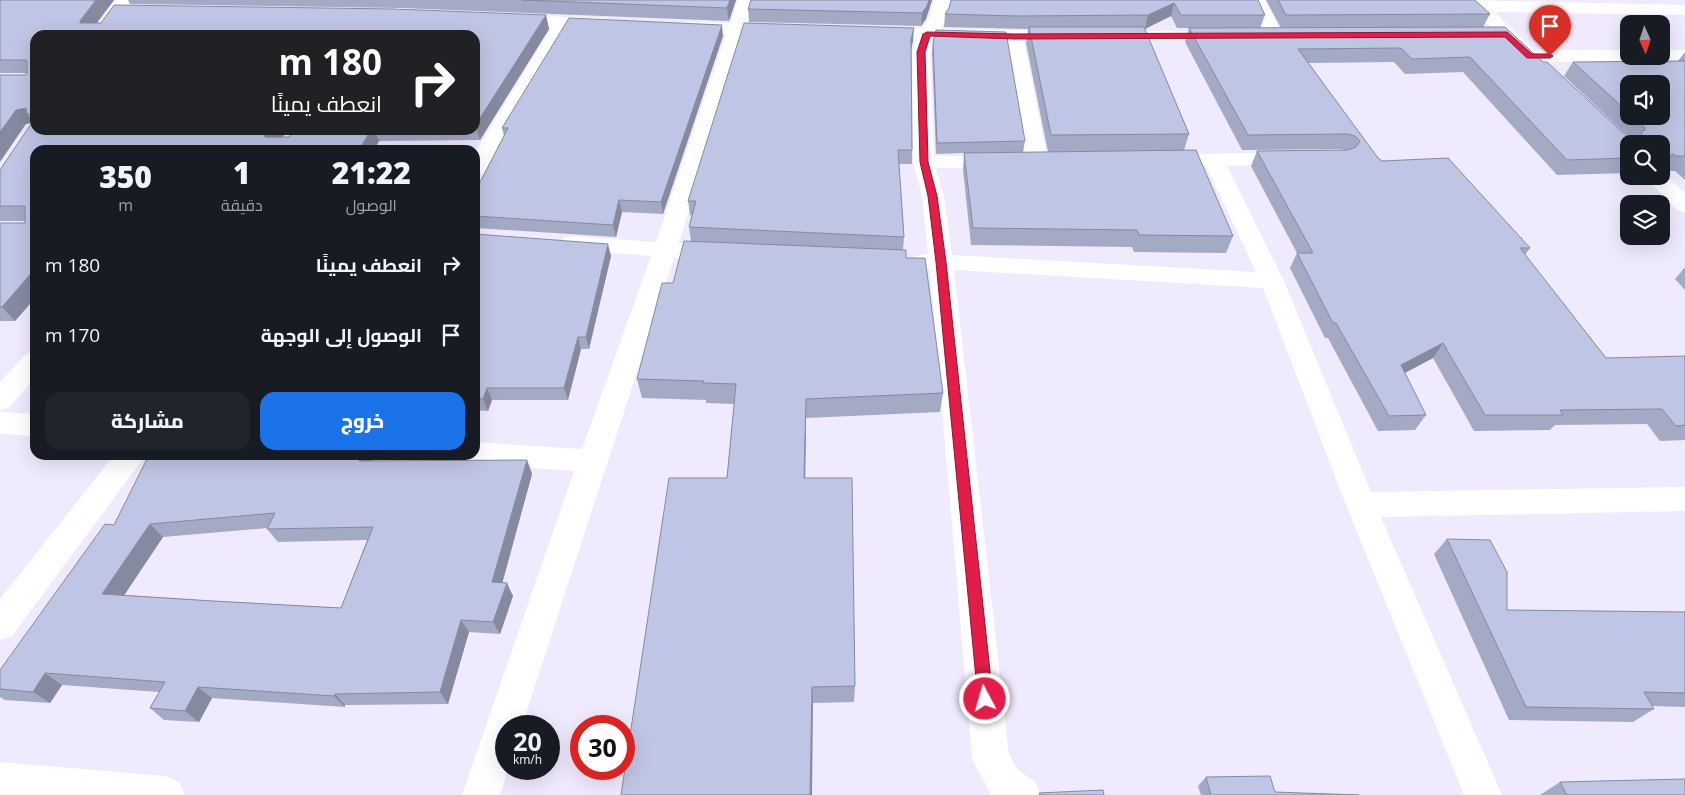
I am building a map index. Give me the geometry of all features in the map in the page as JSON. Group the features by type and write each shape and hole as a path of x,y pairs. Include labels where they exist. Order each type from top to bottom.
{"street":[{"path":"481,795 592,460 666,250 746,0"},
{"path":"942,0 937,20 927,34 921,52 924,162 933,196 941,262 992,759 1005,783 1022,795"},
{"path":"1257,0 1274,35"},
{"path":"1475,4 1658,5 1685,10"},
{"path":"1475,4 1551,77"},
{"path":"104,30 124,8"},
{"path":"379,15 399,15 416,8"},
{"path":"386,30 399,15"},
{"path":"496,19 622,24"},
{"path":"480,161 564,22"},
{"path":"670,26 798,30"},
{"path":"857,32 1014,36 1293,35"},
{"path":"1488,34 1507,34"},
{"path":"924,162 1047,161 1014,36"},
{"path":"1670,55 1685,56"},
{"path":"1530,56 1620,56"},
{"path":"1175,160 1312,158"},
{"path":"1214,160 1272,281 1361,505 1483,795"},
{"path":"1664,185 1685,205"},
{"path":"551,242 705,252"},
{"path":"902,260 1272,281"},
{"path":"0,400 30,367"},
{"path":"0,423 30,425"},
{"path":"480,453 592,460"},
{"path":"0,625 126,460"},
{"path":"1361,505 1685,499"},
{"path":"0,781 166,795"}],"building":[{"path":"0,0 96,0 80,23 101,23 114,5 394,9 546,15 480,118 480,30 30,30 30,114 27,114 26,108 16,110 0,132 0,75 25,75 27,73 27,61 0,60"},
{"path":"522,0 730,0 727,8"},
{"path":"751,0 929,0 922,13 748,9"},
{"path":"951,0 1258,0 1265,15 1181,15 1174,3 1148,15 1016,16 945,14"},
{"path":"1278,0 1475,0 1490,14 1286,15"},
{"path":"569,18 722,25 661,202 619,200 613,225 480,216 480,182 508,128 502,128"},
{"path":"744,23 914,28 911,39 912,150 898,150 904,237 689,227 696,201 688,201"},
{"path":"1029,27 1144,27 1189,134 1051,135"},
{"path":"1505,27 1543,62 1547,62 1626,135 1620,135 1620,158 1567,160 1470,57 1412,59 1401,48 1298,49 1382,161 1448,158 1530,248 1520,248 1606,358 1685,356 1685,425 1676,426 1662,409 1560,410 1563,415 1485,415 1443,343 1401,365 1426,415 1389,416 1336,323 1333,323 1297,253 1313,253 1257,151 1348,150 1356,147 1360,141 1355,136 1348,134 1248,135 1189,28"},
{"path":"936,30 1006,32 1025,141 937,143 933,42"},
{"path":"1670,61 1685,61 1685,156 1672,154 1670,157 1670,135 1642,135 1642,131 1645,128 1642,125 1670,125 1670,75 1620,75 1620,105 1573,62 1620,62 1620,65 1670,65"},
{"path":"30,125 30,135 265,135 265,137 289,137 291,135 368,135 362,145 30,145 30,275 2,307 0,307 0,223 25,223 25,206 0,206 0,170"},
{"path":"1196,150 1233,236 1139,235 1137,230 973,228 964,153"},
{"path":"480,234 608,244 586,337 578,337 564,388 487,388 483,399 480,399"},
{"path":"684,241 906,250 906,258 925,258 943,393 806,399 804,478 852,478 855,686 812,687 810,795 621,795 623,780 635,780 635,715 633,715 669,478 727,478 736,384 637,379 662,283 673,283"},
{"path":"146,460 527,460 492,582 507,583 493,622 461,620 440,692 335,694 334,696 198,687 185,711 150,708 165,682 45,673 33,692 0,689 0,670 105,524 114,525","holes":["275,513 267,529 373,527 341,608 102,594 150,524"]},
{"path":"1447,539 1490,540 1507,572 1507,610 1685,612 1685,693 1644,692 1654,709 1526,707"},
{"path":"1270,776 1275,792 1359,795 1211,795 1206,777"},
{"path":"1685,779 1685,795 1567,795 1560,782"},
{"path":"1103,790 1104,795 1040,795 1039,793"}],"route":[{"path":"985,699 941,262 933,196 924,162 921,52 927,34 1014,36 1507,34 1530,56 1550,56"}]}
